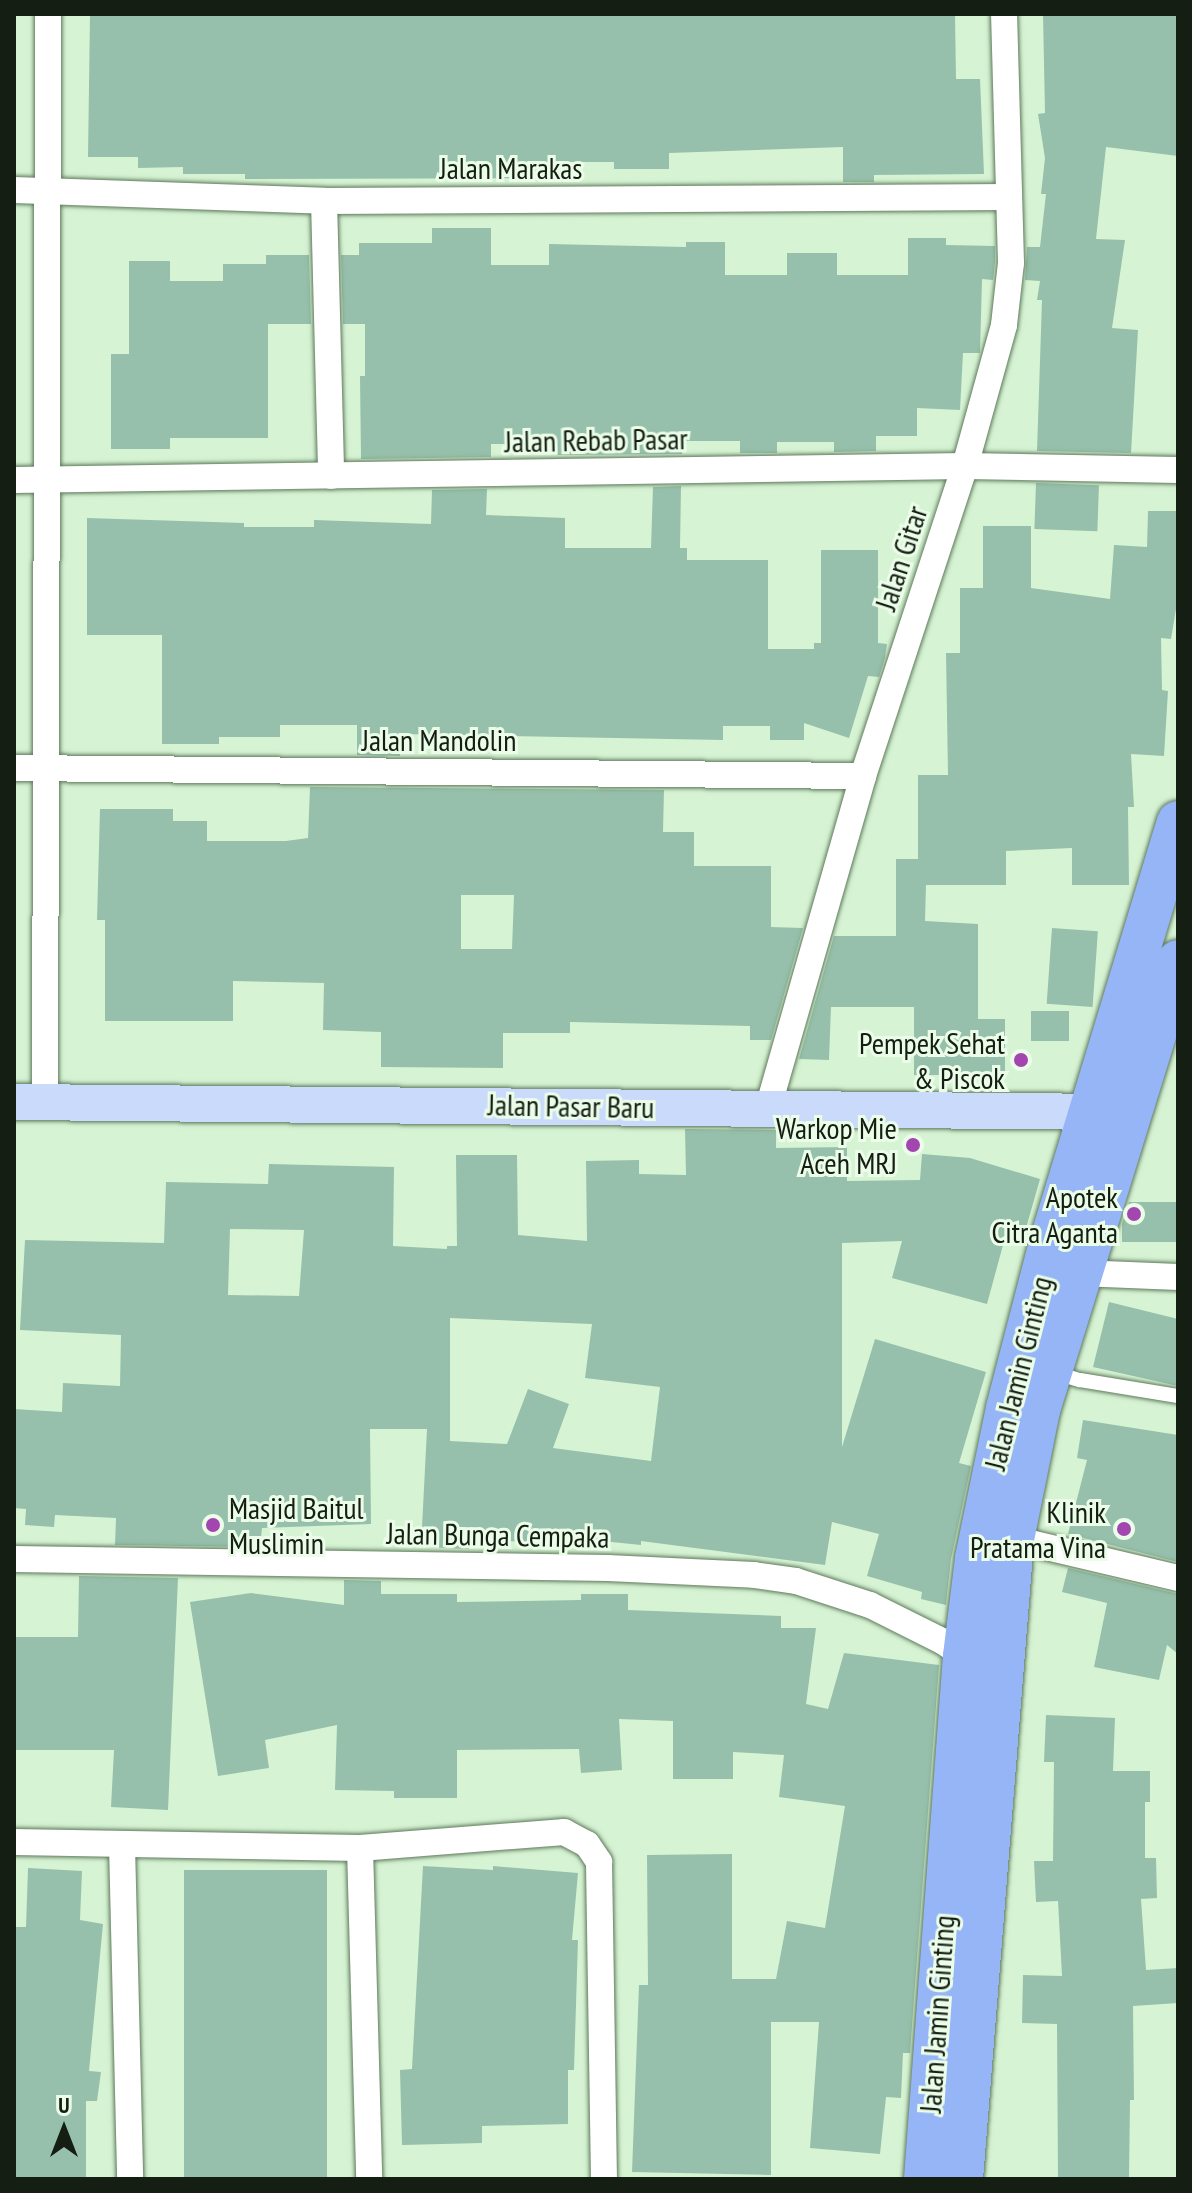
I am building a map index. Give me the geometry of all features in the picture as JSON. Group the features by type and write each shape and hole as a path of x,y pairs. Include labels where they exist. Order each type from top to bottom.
{"main road":[{"name":"Jalan Jamin Ginting","path":"962,2179 1013,1539 1051,1371 1080,1273 1110,1111 1178,822"},
{"name":"Jalan Jamin Ginting","path":"925,2179 964,1656 976,1558 1007,1408 1050,1243 1178,961"}],"street":[{"path":"29,1102 45,769 48,14"},
{"name":"Jalan Gitar","path":"768,1108 863,776 965,466 1004,325 1011,263 1004,14"},
{"name":"Jalan Marakas","path":"14,190 324,201 1009,197"},
{"path":"324,201 331,476"},
{"name":"Jalan Rebab Pasar","path":"14,480 965,466 1178,470"},
{"name":"Jalan Mandolin","path":"14,768 863,776"},
{"name":"Jalan Pasar Baru","path":"29,1102 1110,1111"},
{"path":"1080,1273 1178,1277"},
{"path":"1013,1539 1178,1578"},
{"name":"Jalan Bunga Cempaka","path":"14,1559 608,1568 754,1575 796,1581 870,1605 944,1642 964,1656"},
{"path":"14,1842 360,1848 564,1832 587,1844 599,1862 604,2179"},
{"path":"122,1845 130,2179"},
{"path":"360,1848 369,2179"}],"lane":[{"path":"1051,1371 1080,1380 1178,1396"}],"building":[{"path":"90,14 955,14 956,79 980,79 984,174 874,175 874,182 843,182 843,147 669,153 669,169 614,169 614,162 552,162 552,178 245,179 245,174 183,174 183,167 138,168 138,157 88,157"},
{"path":"1043,14 1178,14 1178,156 1106,147 1096,239 1125,240 1112,328 1138,330 1131,453 1037,451 1042,300 1037,300 1040,281 1025,280 1027,247 1040,247 1046,194 1041,194 1045,158 1038,114 1045,113"},
{"path":"432,228 491,228 491,265 549,265 549,244 686,247 686,242 725,242 725,275 787,275 787,253 837,253 837,275 908,275 908,238 946,238 946,245 995,246 995,262 993,280 982,279 980,353 963,353 960,410 917,408 917,436 876,436 876,451 834,452 834,442 777,442 777,453 740,453 740,441 682,441 682,454 557,455 557,444 491,444 491,457 361,459 360,376 365,376 365,324 343,324 341,255 359,255 359,243 432,243"},
{"path":"266,255 309,255 311,324 268,324 268,438 170,438 170,449 111,449 111,354 129,354 129,261 170,261 170,281 223,281 223,264 266,264"},
{"path":"1036,483 1099,485 1097,531 1034,529"},
{"path":"681,486 680,548 687,548 687,560 768,560 768,649 814,649 814,643 821,643 821,550 878,550 878,643 887,644 885,658 879,677 868,676 849,738 804,723 804,740 770,740 770,726 723,726 723,740 400,734 400,756 357,755 357,725 280,725 280,737 219,737 219,744 162,744 162,635 87,635 87,518 244,523 244,527 314,527 314,520 431,524 432,490 487,489 486,515 565,518 565,548 651,548 653,487"},
{"path":"1148,511 1178,511 1178,597 1171,639 1161,638 1162,690 1168,691 1164,756 1131,754 1134,807 1128,807 1129,885 1072,885 1072,848 1006,851 1006,885 926,885 925,921 978,924 978,1019 1005,1019 1005,1075 914,1075 914,1007 831,1007 829,1060 799,1059 834,936 896,936 896,859 918,859 918,775 948,775 946,653 960,653 960,588 983,588 983,526 1031,526 1031,588 1110,599 1114,545 1147,547"},
{"path":"310,787 664,790 663,832 694,832 694,866 771,866 771,927 803,928 771,1040 750,1040 750,1026 570,1022 570,1033 503,1033 503,1068 381,1067 381,1032 323,1030 324,983 233,981 233,1021 105,1021 105,920 97,920 100,809 173,809 173,821 207,821 207,841 308,838","holes":["461,895 514,895 512,949 461,949"]},
{"path":"1052,928 1098,931 1093,1007 1047,1004"},
{"path":"1031,1011 1069,1011 1069,1041 1031,1041"},
{"path":"685,1129 776,1130 776,1148 847,1147 847,1181 920,1180 922,1154 970,1158 1040,1179 1026,1228 1009,1223 987,1304 892,1278 902,1241 842,1243 842,1447 875,1339 986,1372 959,1463 971,1466 951,1559 946,1605 921,1599 922,1592 867,1576 879,1534 832,1522 825,1565 641,1541 641,1545 562,1537 561,1544 469,1539 469,1549 421,1547 427,1429 370,1429 371,1524 262,1528 260,1547 115,1545 116,1518 55,1515 54,1527 25,1525 26,1509 14,1508 14,1409 62,1412 63,1383 120,1386 121,1335 20,1330 25,1240 164,1243 166,1182 268,1184 269,1164 394,1167 393,1246 447,1249 447,1246 457,1246 456,1155 517,1155 518,1235 587,1241 586,1161 639,1160 639,1174 686,1175","holes":["230,1229 304,1230 299,1296 228,1295","450,1318 592,1324 585,1378 660,1387 651,1461 553,1448 569,1404 528,1389 507,1444 450,1441"]},
{"path":"1129,1202 1178,1202 1178,1242 1122,1242 1122,1224"},
{"path":"1109,1302 1178,1319 1178,1386 1093,1367"},
{"path":"1083,1420 1178,1435 1178,1562 1068,1534 1087,1460 1077,1458"},
{"path":"1068,1568 1178,1594 1178,1654 1167,1645 1159,1680 1094,1667 1107,1603 1062,1592"},
{"path":"79,1576 178,1578 168,1810 111,1807 114,1750 14,1750 14,1637 78,1637"},
{"path":"344,1580 381,1581 381,1594 457,1594 457,1602 581,1600 581,1594 628,1594 628,1610 781,1616 781,1628 816,1628 806,1704 828,1709 844,1653 939,1665 910,2053 903,2053 901,2098 886,2097 880,2154 810,2148 819,2022 771,2022 771,2175 632,2172 639,1985 648,1985 647,1855 732,1854 732,1979 776,1979 787,1921 825,1928 845,1806 779,1797 784,1755 733,1752 733,1779 673,1779 673,1721 619,1719 622,1770 581,1773 579,1749 457,1750 457,1798 394,1798 394,1791 335,1790 337,1725 265,1740 269,1768 218,1776 190,1602 251,1593 344,1605"},
{"path":"1046,1715 1115,1718 1113,1771 1150,1771 1150,1802 1145,1802 1145,1858 1156,1858 1157,1898 1141,1899 1146,1970 1178,1968 1178,2003 1133,2006 1134,2100 1130,2100 1129,2179 1058,2179 1057,2024 1022,2023 1023,1975 1062,1976 1058,1901 1036,1902 1034,1861 1053,1861 1054,1762 1044,1762"},
{"path":"423,1866 493,1870 493,1866 578,1873 572,1940 578,1940 574,2070 568,2070 568,2124 482,2126 482,2143 402,2145 400,2070 412,2069"},
{"path":"28,1868 82,1871 80,1920 103,1924 89,2071 101,2072 97,2101 86,2101 86,2179 15,2179 14,1927 26,1927"},
{"path":"184,1870 327,1870 327,2179 184,2179"}],"place":[{"name":"Pempek Sehat & Piscok","path":"1021,1060"},
{"name":"Warkop Mie Aceh MRJ","path":"913,1145"},
{"name":"Apotek Citra Aganta","path":"1134,1214"},
{"name":"Masjid Baitul Muslimin","path":"213,1525"},
{"name":"Klinik Pratama Vina","path":"1124,1529"}]}
